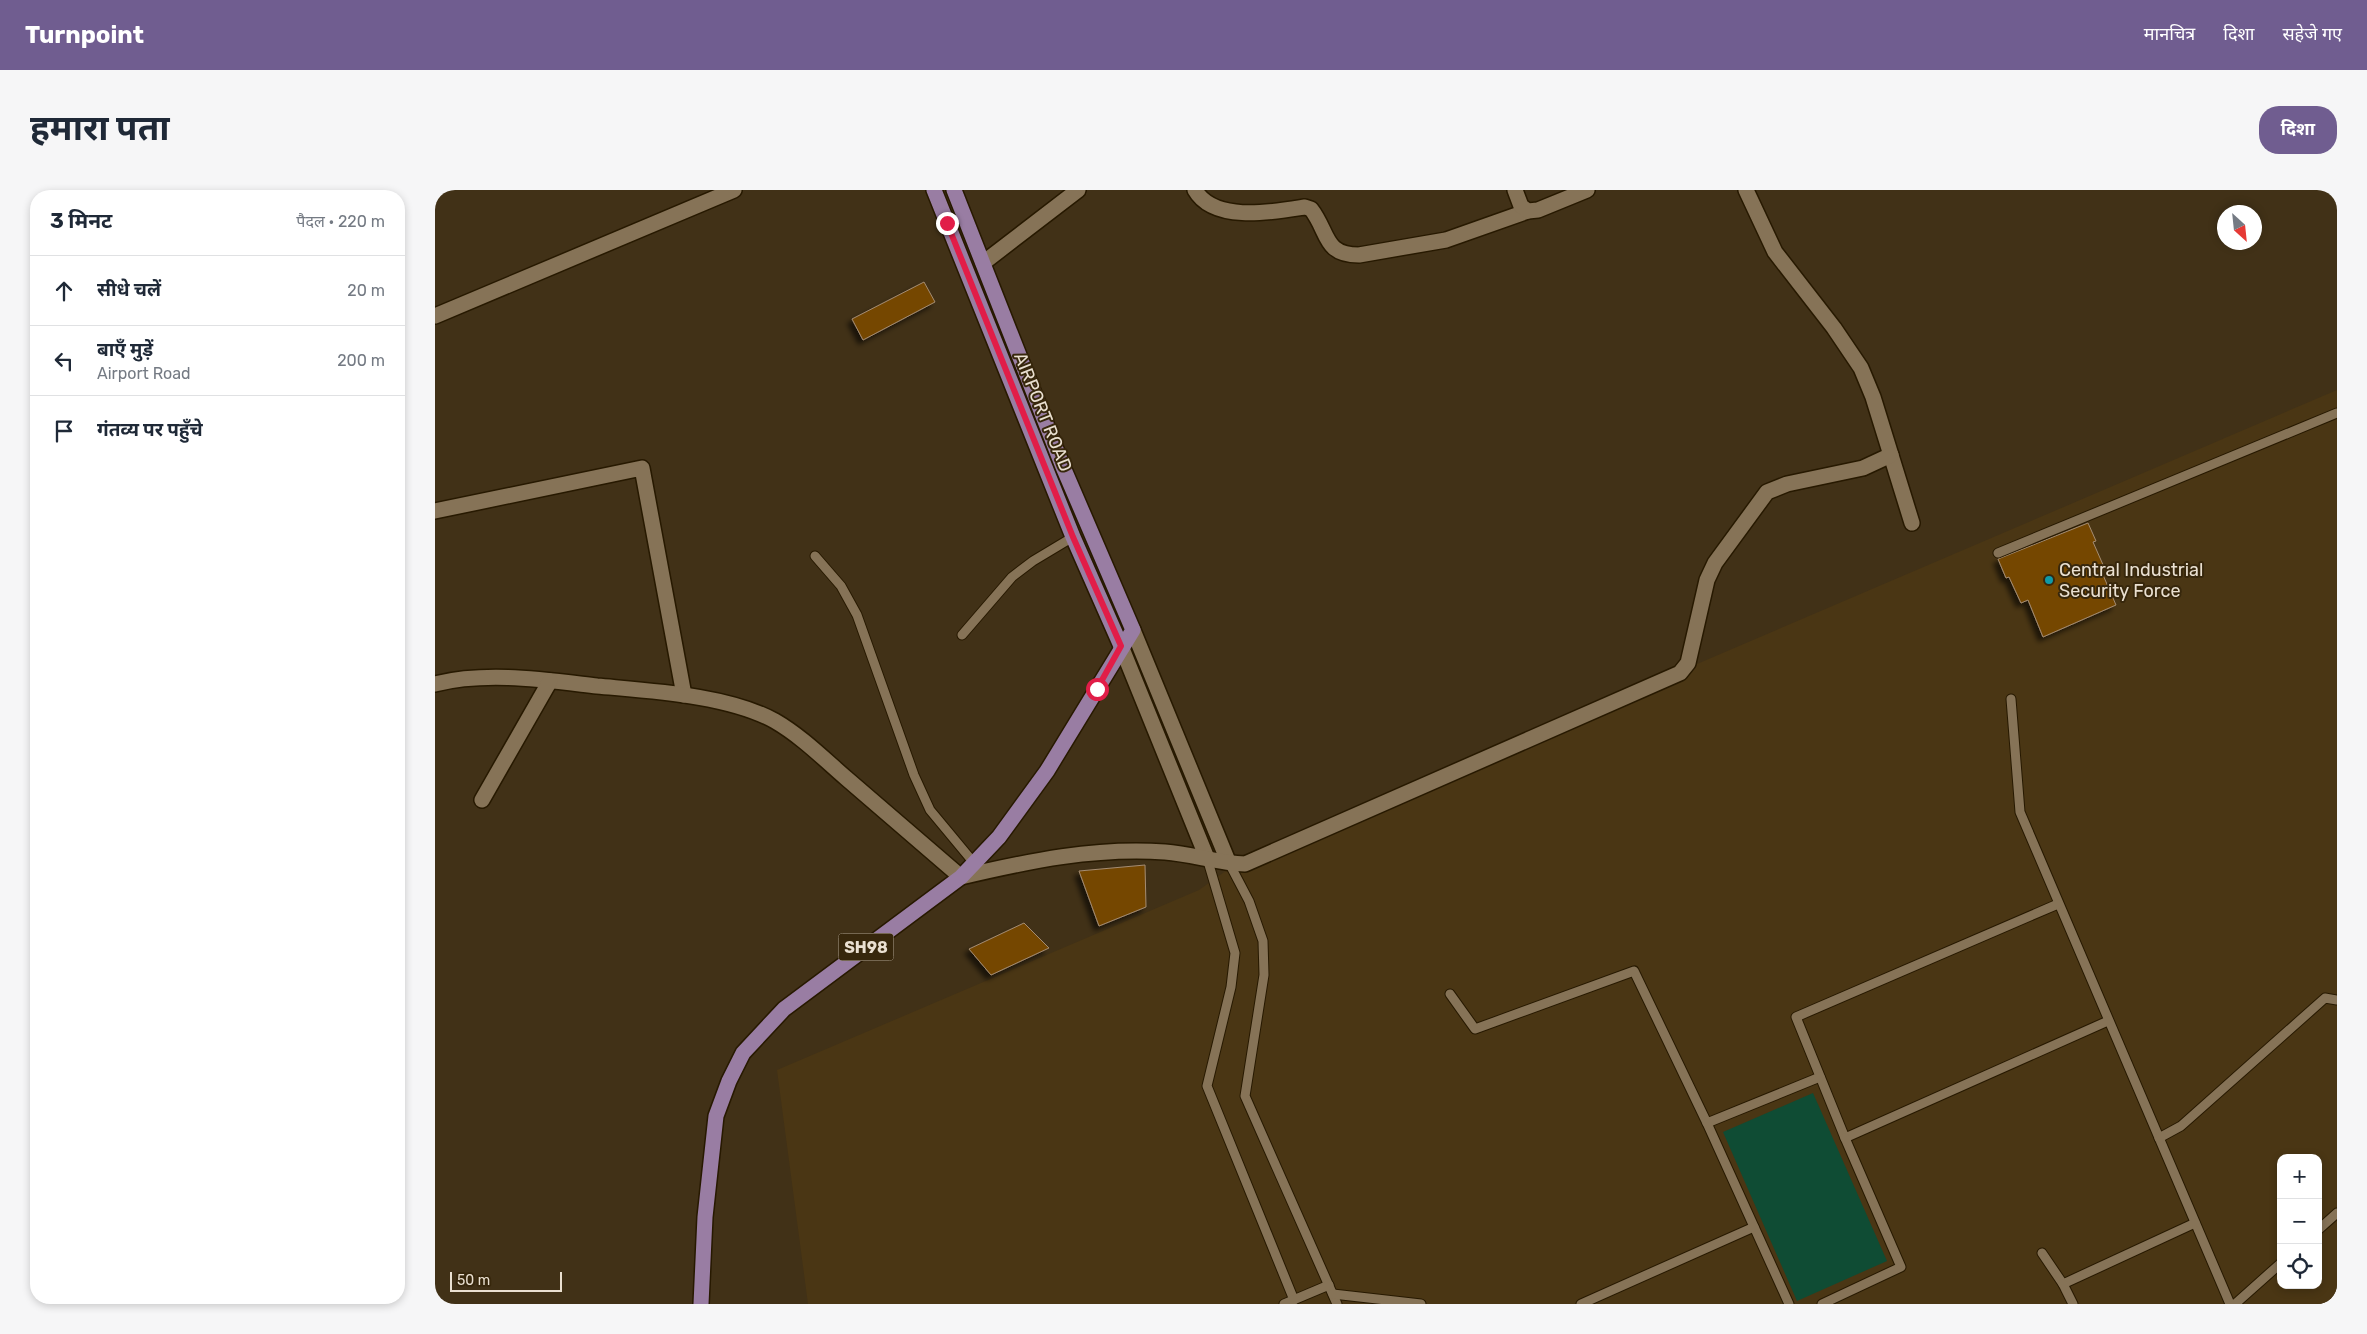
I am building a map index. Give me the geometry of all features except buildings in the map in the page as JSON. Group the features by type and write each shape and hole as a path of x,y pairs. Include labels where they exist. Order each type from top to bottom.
{"main road":[{"name":"AIRPORT ROAD","path":"934,190 1073,537 1121,646"},
{"path":"954,190 1063,467 1133,630"},
{"name":"SH98","path":"701,1304 705,1218 716,1116 729,1080 743,1054 784,1009 961,877 999,837 1037,788 1081,718 1121,646 1133,630"}],"street":[{"path":"435,316 488,292 734,190"},
{"path":"983,263 1078,190"},
{"path":"1195,190 1201,200 1210,206 1245,214 1305,207 1311,209 1329,243 1335,250 1346,255 1359,255 1446,240 1528,211 1537,210 1587,190"},
{"path":"1515,190 1521,206 1528,211"},
{"path":"1745,190 1769,241 1784,266 1834,328 1861,368 1873,397 1912,523"},
{"path":"435,684 449,681 500,678 550,681 684,696 731,705 762,715 777,722 817,752 961,877 1033,860 1094,852 1167,852 1245,864 1261,859 1680,673 1688,663 1707,580 1726,548 1767,492 1787,484 1863,468 1891,455"},
{"path":"435,511 642,468 684,696"},
{"path":"1133,630 1228,861"},
{"path":"1121,646 1207,858"},
{"path":"482,800 550,681"}],"lane":[{"path":"1997,553 2337,413"},
{"path":"962,635 1022,568 1073,537"},
{"path":"815,556 841,586 857,615 914,775 930,810 974,863"},
{"path":"2011,700 2020,812 2230,1304"},
{"path":"1207,858 1235,953 1231,987 1207,1086 1294,1300"},
{"path":"1228,861 1249,901 1263,941 1264,975 1245,1096 1337,1304"},
{"path":"1822,1304 1901,1267 1845,1138 1796,1017 2058,904"},
{"path":"1450,994 1475,1029 1635,970 1789,1304"},
{"path":"2159,1138 2181,1126 2325,998 2337,1000"},
{"path":"1845,1138 2108,1021"},
{"path":"1707,1123 1820,1077"},
{"path":"2322,1226 2337,1213"},
{"path":"2063,1284 2195,1223"},
{"path":"1581,1304 1754,1227"},
{"path":"2043,1252 2073,1304"},
{"path":"2235,1304 2277,1267"},
{"path":"1284,1304 1329,1285"},
{"path":"1333,1294 1421,1304"}],"shaded area":[{"path":"2337,390 2337,1304 808,1304 777,1070 1199,890 1244,858"}],"green space":[{"path":"1813,1093 1887,1261 1797,1301 1723,1132"}],"place":[{"name":"Central Industrial Security Force","path":"2049,580"}],"route":[{"path":"947,223 1073,537 1121,646 1097,689"}]}
